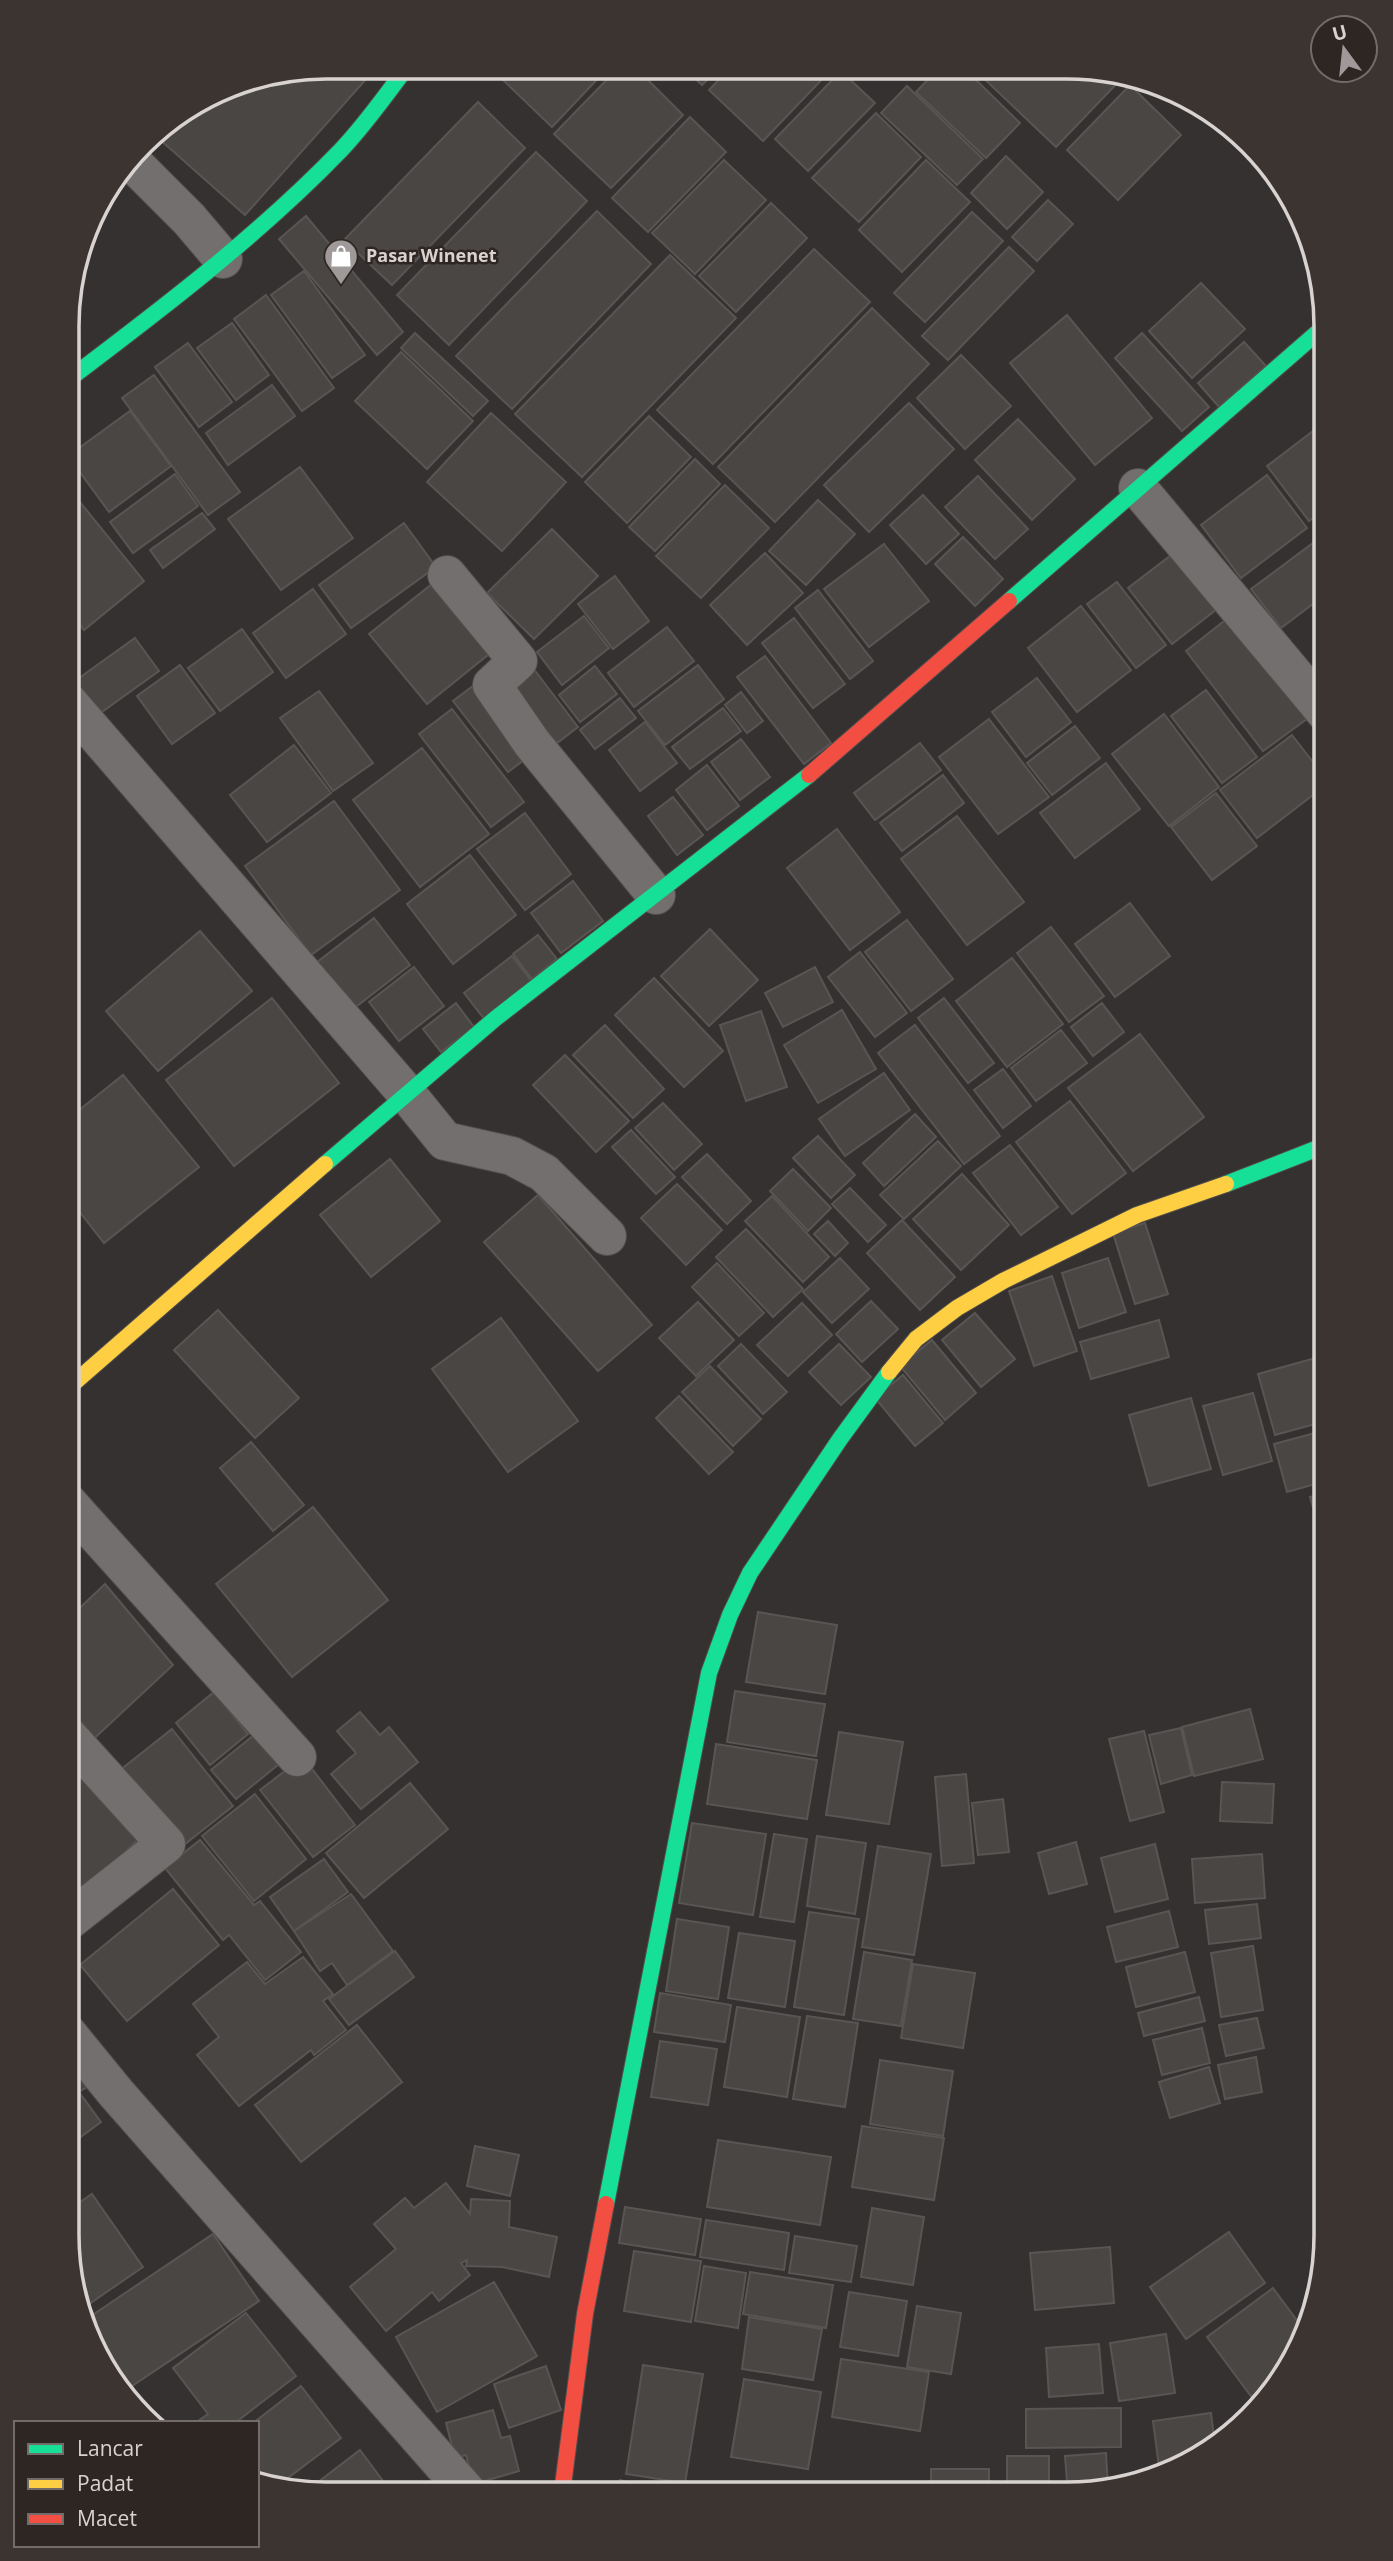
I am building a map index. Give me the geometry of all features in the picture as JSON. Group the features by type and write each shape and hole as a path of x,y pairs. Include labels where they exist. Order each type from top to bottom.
{"street":[{"path":"79,371 188,289 223,259 342,149 397,79"},
{"path":"136,167 189,219 223,259"},
{"path":"79,1379 496,1018 824,764 1314,335"},
{"path":"1138,488 1314,699"},
{"path":"447,575 518,661 492,685 533,743 656,895"},
{"path":"79,715 445,1141 512,1156 544,1173 607,1236"},
{"path":"563,2482 585,2314 709,1673 730,1615 750,1573 797,1499 880,1383 916,1339 957,1308 1137,1215 1188,1199 1314,1150"},
{"path":"79,1515 297,1757"},
{"path":"79,1748 166,1844 79,1913"},
{"path":"79,2048 458,2482"}],"building":[{"path":"310,79 366,79 245,215 162,141 202,112 262,87"},
{"path":"504,79 598,79 552,127"},
{"path":"607,79 647,79 683,115 611,188 554,134"},
{"path":"696,79 708,79 702,85"},
{"path":"719,79 822,79 763,141 709,90"},
{"path":"833,79 850,79 875,103 808,171 775,139"},
{"path":"928,79 975,79 1020,123 986,158 916,92"},
{"path":"984,79 1083,79 1117,83 1056,147"},
{"path":"907,86 983,159 957,185 881,113"},
{"path":"1129,86 1181,135 1118,200 1067,150"},
{"path":"478,102 525,148 392,285 344,240"},
{"path":"876,113 921,157 859,222 812,178"},
{"path":"690,117 726,152 648,232 612,198"},
{"path":"536,152 587,201 449,345 397,295"},
{"path":"1006,156 1043,192 1007,229 971,193"},
{"path":"724,160 766,200 695,274 652,233"},
{"path":"926,160 970,202 902,272 859,230"},
{"path":"1048,200 1073,224 1037,261 1012,237"},
{"path":"771,203 807,238 736,312 699,276"},
{"path":"597,211 651,264 512,409 456,356"},
{"path":"972,212 1003,241 925,322 894,293"},
{"name":"Pasar Winenet","path":"306,216 403,332 377,355 279,239"},
{"path":"1009,247 1034,271 948,360 922,336"},
{"path":"814,249 870,302 713,464 657,410"},
{"path":"670,255 736,318 582,477 515,414"},
{"path":"304,271 365,355 332,378 271,295"},
{"path":"1201,283 1245,329 1192,378 1149,331"},
{"path":"266,295 334,388 302,411 234,319"},
{"path":"872,308 929,364 775,522 718,467"},
{"path":"1067,315 1152,418 1095,465 1010,363"},
{"path":"232,323 269,375 236,400 197,348"},
{"path":"415,333 488,401 473,416 401,348"},
{"path":"1142,333 1209,407 1182,431 1115,358"},
{"path":"1244,342 1266,366 1219,407 1198,383"},
{"path":"188,343 232,402 199,427 155,367"},
{"path":"401,352 473,421 427,469 355,401"},
{"path":"961,355 1011,406 965,449 917,398"},
{"path":"154,375 240,492 208,515 122,398"},
{"path":"272,385 295,416 228,465 206,433"},
{"path":"909,403 954,449 869,532 824,485"},
{"path":"130,411 171,466 109,512 79,471 79,448"},
{"path":"491,413 566,482 502,551 427,482"},
{"path":"649,416 691,457 627,523 585,482"},
{"path":"1018,419 1075,479 1032,520 975,460"},
{"path":"1314,430 1314,517 1309,521 1267,466"},
{"path":"695,459 720,484 655,551 629,527"},
{"path":"300,467 353,538 281,590 228,519"},
{"path":"175,474 198,506 133,553 110,522"},
{"path":"1267,475 1307,528 1241,578 1201,525"},
{"path":"978,476 1028,529 995,559 945,507"},
{"path":"725,485 769,528 701,598 656,556"},
{"path":"923,495 959,534 926,564 890,525"},
{"path":"818,500 855,534 806,585 769,551"},
{"path":"79,501 144,581 84,630 79,624"},
{"path":"202,513 215,529 163,568 150,550"},
{"path":"404,523 436,567 351,628 319,585"},
{"path":"552,529 598,576 534,639 487,593"},
{"path":"963,537 1003,579 975,606 935,564"},
{"path":"1314,542 1314,603 1281,628 1251,589"},
{"path":"884,544 929,601 869,647 824,589"},
{"path":"765,553 803,593 747,645 710,605"},
{"path":"1174,553 1217,609 1172,644 1128,588"},
{"path":"615,576 649,621 613,649 578,604"},
{"path":"437,580 494,650 427,704 369,634"},
{"path":"1117,582 1166,645 1136,668 1087,604"},
{"path":"313,589 346,634 286,678 253,633"},
{"path":"818,590 873,661 850,679 795,608"},
{"path":"1081,606 1131,670 1077,712 1028,648"},
{"path":"1233,614 1311,716 1263,751 1186,651"},
{"path":"584,616 609,648 562,685 537,652"},
{"path":"794,618 845,684 813,708 762,643"},
{"path":"667,627 694,661 634,707 608,673"},
{"path":"242,629 273,672 220,711 188,668"},
{"path":"135,638 159,671 99,714 79,686 79,678"},
{"path":"765,656 831,743 804,764 737,677"},
{"path":"180,665 215,713 172,744 137,696"},
{"path":"698,665 724,699 665,745 638,711"},
{"path":"595,666 617,694 580,722 559,695"},
{"path":"533,668 578,727 548,750 502,691"},
{"path":"1037,678 1071,722 1026,757 992,712"},
{"path":"477,683 532,754 508,772 453,701"},
{"path":"1206,690 1257,757 1222,783 1171,716"},
{"path":"319,691 373,763 333,791 280,718"},
{"path":"741,692 763,721 747,733 725,705"},
{"path":"620,698 636,718 595,749 580,730"},
{"path":"723,708 741,731 690,769 672,747"},
{"path":"452,709 524,802 491,827 419,734"},
{"path":"1164,714 1219,787 1169,826 1112,754"},
{"path":"989,719 1049,797 998,834 939,757"},
{"path":"645,722 677,763 640,791 609,750"},
{"path":"1075,726 1100,758 1052,795 1027,763"},
{"path":"1292,735 1314,763 1314,794 1257,838 1220,790"},
{"path":"741,739 770,777 740,800 711,762"},
{"path":"920,743 941,770 875,820 854,793"},
{"path":"294,745 331,793 267,842 230,795"},
{"path":"422,748 489,834 420,887 353,800"},
{"path":"1106,763 1140,809 1075,858 1040,813"},
{"path":"707,765 739,806 707,830 676,790"},
{"path":"943,775 964,803 902,851 880,823"},
{"path":"1216,793 1257,846 1212,880 1171,827"},
{"path":"673,797 703,835 677,855 648,816"},
{"path":"334,801 400,890 311,955 245,866"},
{"path":"525,813 571,874 525,910 477,849"},
{"path":"957,816 1024,902 967,945 901,859"},
{"path":"837,829 900,912 850,950 787,868"},
{"path":"470,855 516,915 453,964 407,904"},
{"path":"573,881 603,921 561,953 531,913"},
{"path":"1130,903 1170,956 1115,997 1075,944"},
{"path":"374,918 410,965 353,1009 316,963"},
{"path":"907,920 953,979 911,1011 865,952"},
{"path":"1051,927 1104,996 1069,1022 1017,953"},
{"path":"710,929 758,980 709,1026 661,976"},
{"path":"200,931 252,991 158,1071 106,1011"},
{"path":"538,935 557,959 532,979 513,954"},
{"path":"860,952 907,1013 875,1037 828,977"},
{"path":"512,956 533,983 485,1020 464,993"},
{"path":"1012,958 1063,1024 1007,1067 956,1001"},
{"path":"414,967 444,1006 399,1041 369,1002"},
{"path":"815,967 833,1002 783,1027 765,993"},
{"path":"654,978 723,1051 684,1087 615,1015"},
{"path":"272,998 339,1083 234,1166 166,1080"},
{"path":"944,998 994,1063 968,1083 918,1018"},
{"path":"456,1003 474,1027 441,1052 423,1029"},
{"path":"1102,1003 1124,1032 1093,1056 1071,1027"},
{"path":"842,1010 876,1069 818,1103 784,1045"},
{"path":"761,1011 787,1087 746,1101 720,1025"},
{"path":"605,1025 664,1089 633,1118 573,1055"},
{"path":"915,1025 1000,1136 964,1164 878,1053"},
{"path":"1061,1030 1087,1063 1036,1101 1011,1068"},
{"path":"1140,1034 1204,1117 1133,1171 1068,1088"},
{"path":"565,1055 629,1121 596,1152 533,1085"},
{"path":"1003,1069 1031,1106 1003,1128 974,1090"},
{"path":"884,1073 910,1110 845,1156 819,1119"},
{"path":"123,1075 199,1167 104,1243 79,1211 79,1110"},
{"path":"1070,1101 1126,1173 1072,1214 1016,1142"},
{"path":"663,1103 702,1144 674,1170 635,1128"},
{"path":"915,1114 936,1137 884,1186 863,1163"},
{"path":"631,1130 675,1177 656,1194 612,1147"},
{"path":"818,1136 855,1175 831,1198 793,1158"},
{"path":"938,1141 961,1166 904,1219 880,1195"},
{"path":"1010,1145 1058,1207 1021,1235 973,1173"},
{"path":"707,1154 751,1201 727,1224 682,1177"},
{"path":"390,1159 440,1221 371,1277 320,1215"},
{"path":"793,1169 831,1208 808,1231 770,1191"},
{"path":"962,1174 1009,1225 961,1270 913,1219"},
{"path":"677,1184 722,1230 686,1265 641,1218"},
{"path":"850,1188 886,1225 868,1242 832,1204"},
{"path":"538,1195 652,1325 598,1371 484,1242"},
{"path":"772,1196 829,1257 803,1282 745,1221"},
{"path":"902,1220 955,1277 920,1310 867,1253"},
{"path":"828,1221 848,1243 835,1256 814,1234"},
{"path":"1145,1223 1168,1294 1135,1304 1113,1233"},
{"path":"746,1229 803,1289 773,1317 716,1257"},
{"path":"840,1258 869,1289 832,1323 803,1292"},
{"path":"1108,1258 1126,1312 1079,1328 1062,1273"},
{"path":"717,1263 764,1313 739,1336 692,1287"},
{"path":"1052,1276 1077,1351 1034,1366 1009,1291"},
{"path":"871,1301 898,1329 862,1362 836,1334"},
{"path":"698,1302 734,1340 696,1376 659,1338"},
{"path":"802,1303 832,1335 788,1376 757,1345"},
{"path":"218,1310 299,1398 255,1438 174,1350"},
{"path":"975,1313 1015,1359 981,1387 942,1340"},
{"path":"501,1318 578,1421 508,1472 432,1369"},
{"path":"1159,1320 1169,1357 1091,1379 1080,1342"},
{"path":"932,1340 976,1393 945,1420 900,1366"},
{"path":"741,1344 787,1392 763,1414 718,1366"},
{"path":"839,1344 871,1377 841,1405 809,1372"},
{"path":"1314,1358 1314,1424 1275,1435 1258,1374"},
{"path":"710,1366 761,1419 733,1446 682,1392"},
{"path":"903,1375 943,1423 915,1446 875,1398"},
{"path":"1253,1393 1272,1461 1223,1475 1203,1406"},
{"path":"679,1396 733,1452 709,1474 656,1418"},
{"path":"1191,1398 1211,1469 1149,1486 1129,1415"},
{"path":"1314,1433 1314,1484 1287,1492 1274,1444"},
{"path":"251,1442 304,1505 273,1531 220,1468"},
{"path":"313,1507 388,1600 292,1677 216,1584"},
{"path":"105,1584 173,1665 86,1746 79,1738 79,1609"},
{"path":"758,1612 837,1625 825,1694 746,1682"},
{"path":"735,1691 825,1704 816,1756 727,1742"},
{"path":"214,1692 248,1734 210,1765 176,1723"},
{"path":"1250,1709 1263,1759 1194,1776 1182,1727"},
{"path":"360,1712 380,1735 389,1727 418,1762 361,1809 331,1774 356,1753 337,1731"},
{"path":"1181,1728 1192,1775 1161,1784 1149,1735"},
{"path":"172,1729 233,1806 180,1848 119,1771"},
{"path":"260,1730 284,1760 236,1799 211,1770"},
{"path":"1144,1731 1164,1812 1130,1821 1109,1739"},
{"path":"839,1732 903,1742 889,1824 826,1815"},
{"path":"716,1744 817,1760 807,1819 707,1804"},
{"path":"303,1757 355,1825 313,1857 260,1790"},
{"path":"79,1760 141,1837 127,1850 135,1860 79,1907"},
{"path":"966,1774 974,1863 942,1866 935,1777"},
{"path":"1222,1782 1274,1784 1272,1823 1220,1821"},
{"path":"410,1783 448,1829 364,1898 326,1853"},
{"path":"255,1794 306,1859 254,1901 202,1836"},
{"path":"1003,1799 1009,1852 978,1855 972,1803"},
{"path":"692,1823 766,1834 753,1915 679,1903"},
{"path":"774,1834 807,1839 794,1922 760,1917"},
{"path":"817,1836 866,1843 855,1914 807,1906"},
{"path":"200,1840 254,1905 260,1901 301,1952 265,1980 229,1935 223,1940 165,1868"},
{"path":"1076,1842 1087,1884 1049,1894 1038,1853"},
{"path":"1155,1844 1168,1899 1115,1912 1101,1858"},
{"path":"878,1846 931,1854 914,1955 862,1947"},
{"path":"1262,1854 1265,1898 1195,1903 1192,1859"},
{"path":"324,1859 348,1892 294,1931 270,1897"},
{"path":"173,1889 219,1945 127,2021 80,1965"},
{"path":"351,1894 393,1951 347,1985 332,1963 320,1971 294,1931"},
{"path":"1257,1904 1261,1938 1209,1944 1205,1910"},
{"path":"1169,1911 1178,1947 1116,1962 1107,1927"},
{"path":"809,1912 859,1919 844,2015 794,2007"},
{"path":"677,1919 729,1927 718,1999 666,1991"},
{"path":"739,1933 795,1941 785,2007 728,1998"},
{"path":"1253,1946 1263,2010 1221,2017 1211,1953"},
{"path":"395,1951 414,1977 349,2025 329,1999"},
{"path":"864,1952 912,1960 901,2026 853,2019"},
{"path":"1185,1952 1195,1992 1136,2007 1126,1967"},
{"path":"303,1957 333,1994 323,2001 346,2030 314,2055 311,2050 239,2106 197,2055 219,2037 193,2004 247,1962 265,1984"},
{"path":"913,1964 975,1973 963,2048 901,2038"},
{"path":"660,1993 731,2005 725,2042 654,2032"},
{"path":"1199,1997 1205,2021 1144,2036 1138,2013"},
{"path":"737,2007 800,2017 787,2097 724,2087"},
{"path":"807,2016 858,2023 845,2107 793,2099"},
{"path":"1257,2018 1264,2048 1226,2056 1219,2025"},
{"path":"357,2025 402,2082 301,2162 255,2105"},
{"path":"1202,2028 1210,2063 1162,2075 1153,2040"},
{"path":"660,2041 717,2049 708,2105 651,2097"},
{"path":"1256,2057 1262,2092 1225,2099 1218,2065"},
{"path":"880,2060 953,2071 943,2136 870,2124"},
{"path":"1209,2067 1220,2103 1170,2118 1159,2082"},
{"path":"79,2076 87,2087 79,2092"},
{"path":"79,2092 101,2122 79,2138"},
{"path":"862,2126 944,2138 934,2200 852,2187"},
{"path":"718,2140 831,2157 820,2225 707,2207"},
{"path":"475,2146 519,2155 510,2196 467,2186"},
{"path":"446,2183 470,2214 471,2199 510,2201 509,2227 557,2237 549,2277 502,2267 466,2266 467,2260 461,2263 470,2275 439,2301 432,2292 386,2331 350,2287 396,2249 374,2224 405,2198 414,2208"},
{"path":"92,2194 143,2267 89,2304 79,2251 79,2203"},
{"path":"625,2207 701,2219 695,2255 619,2243"},
{"path":"872,2208 924,2217 913,2285 861,2277"},
{"path":"706,2220 789,2233 784,2270 700,2257"},
{"path":"1229,2232 1265,2283 1186,2339 1150,2287"},
{"path":"213,2234 259,2301 131,2387 112,2359 92,2315"},
{"path":"795,2236 857,2246 851,2282 789,2273"},
{"path":"1110,2247 1114,2303 1035,2310 1030,2253"},
{"path":"634,2251 701,2261 691,2322 624,2311"},
{"path":"704,2266 746,2273 738,2328 695,2321"},
{"path":"750,2272 833,2285 826,2328 743,2314"},
{"path":"494,2282 537,2356 437,2412 396,2337"},
{"path":"1273,2288 1298,2322 1281,2359 1253,2398 1207,2337"},
{"path":"849,2292 907,2301 898,2356 840,2347"},
{"path":"917,2306 961,2313 951,2374 907,2367"},
{"path":"246,2313 296,2376 238,2421 198,2421 208,2414 173,2368"},
{"path":"749,2317 822,2329 813,2380 742,2369"},
{"path":"1166,2334 1175,2393 1119,2401 1110,2343"},
{"path":"1099,2344 1103,2393 1049,2397 1046,2348"},
{"path":"841,2359 929,2372 920,2431 832,2417"},
{"path":"643,2365 703,2374 685,2482 626,2474"},
{"path":"546,2366 561,2410 509,2428 494,2384"},
{"path":"744,2379 821,2392 808,2469 731,2457"},
{"path":"301,2386 341,2438 287,2479 278,2478 259,2473 259,2421 256,2421"},
{"path":"1121,2408 1121,2447 1026,2448 1026,2409"},
{"path":"493,2410 501,2438 510,2436 519,2471 473,2482 466,2455 455,2458 446,2423"},
{"path":"1211,2413 1214,2434 1191,2449 1159,2464 1153,2421"},
{"path":"360,2450 384,2482 326,2482 318,2482"},
{"path":"1106,2453 1107,2479 1067,2482 1065,2456"},
{"path":"1007,2456 1049,2456 1049,2482 1007,2482"},
{"path":"931,2469 989,2469 989,2482 931,2482"}],"traffic: fast":[{"path":"79,371 175,298 277,212 350,140 398,79"},
{"path":"1009,601 1314,335"},
{"path":"325,1164 496,1018 809,775"},
{"path":"1226,1184 1314,1150"},
{"path":"606,2204 709,1673 730,1615 750,1573 840,1439 889,1372"}],"traffic: slow":[{"path":"79,1379 325,1164"},
{"path":"889,1372 916,1339 957,1308 1003,1281 1137,1215 1226,1184"}],"traffic: jam":[{"path":"809,775 1009,601"},
{"path":"563,2482 585,2314 606,2204"}],"place":[{"name":"Pasar Winenet","path":"341,286"}]}
